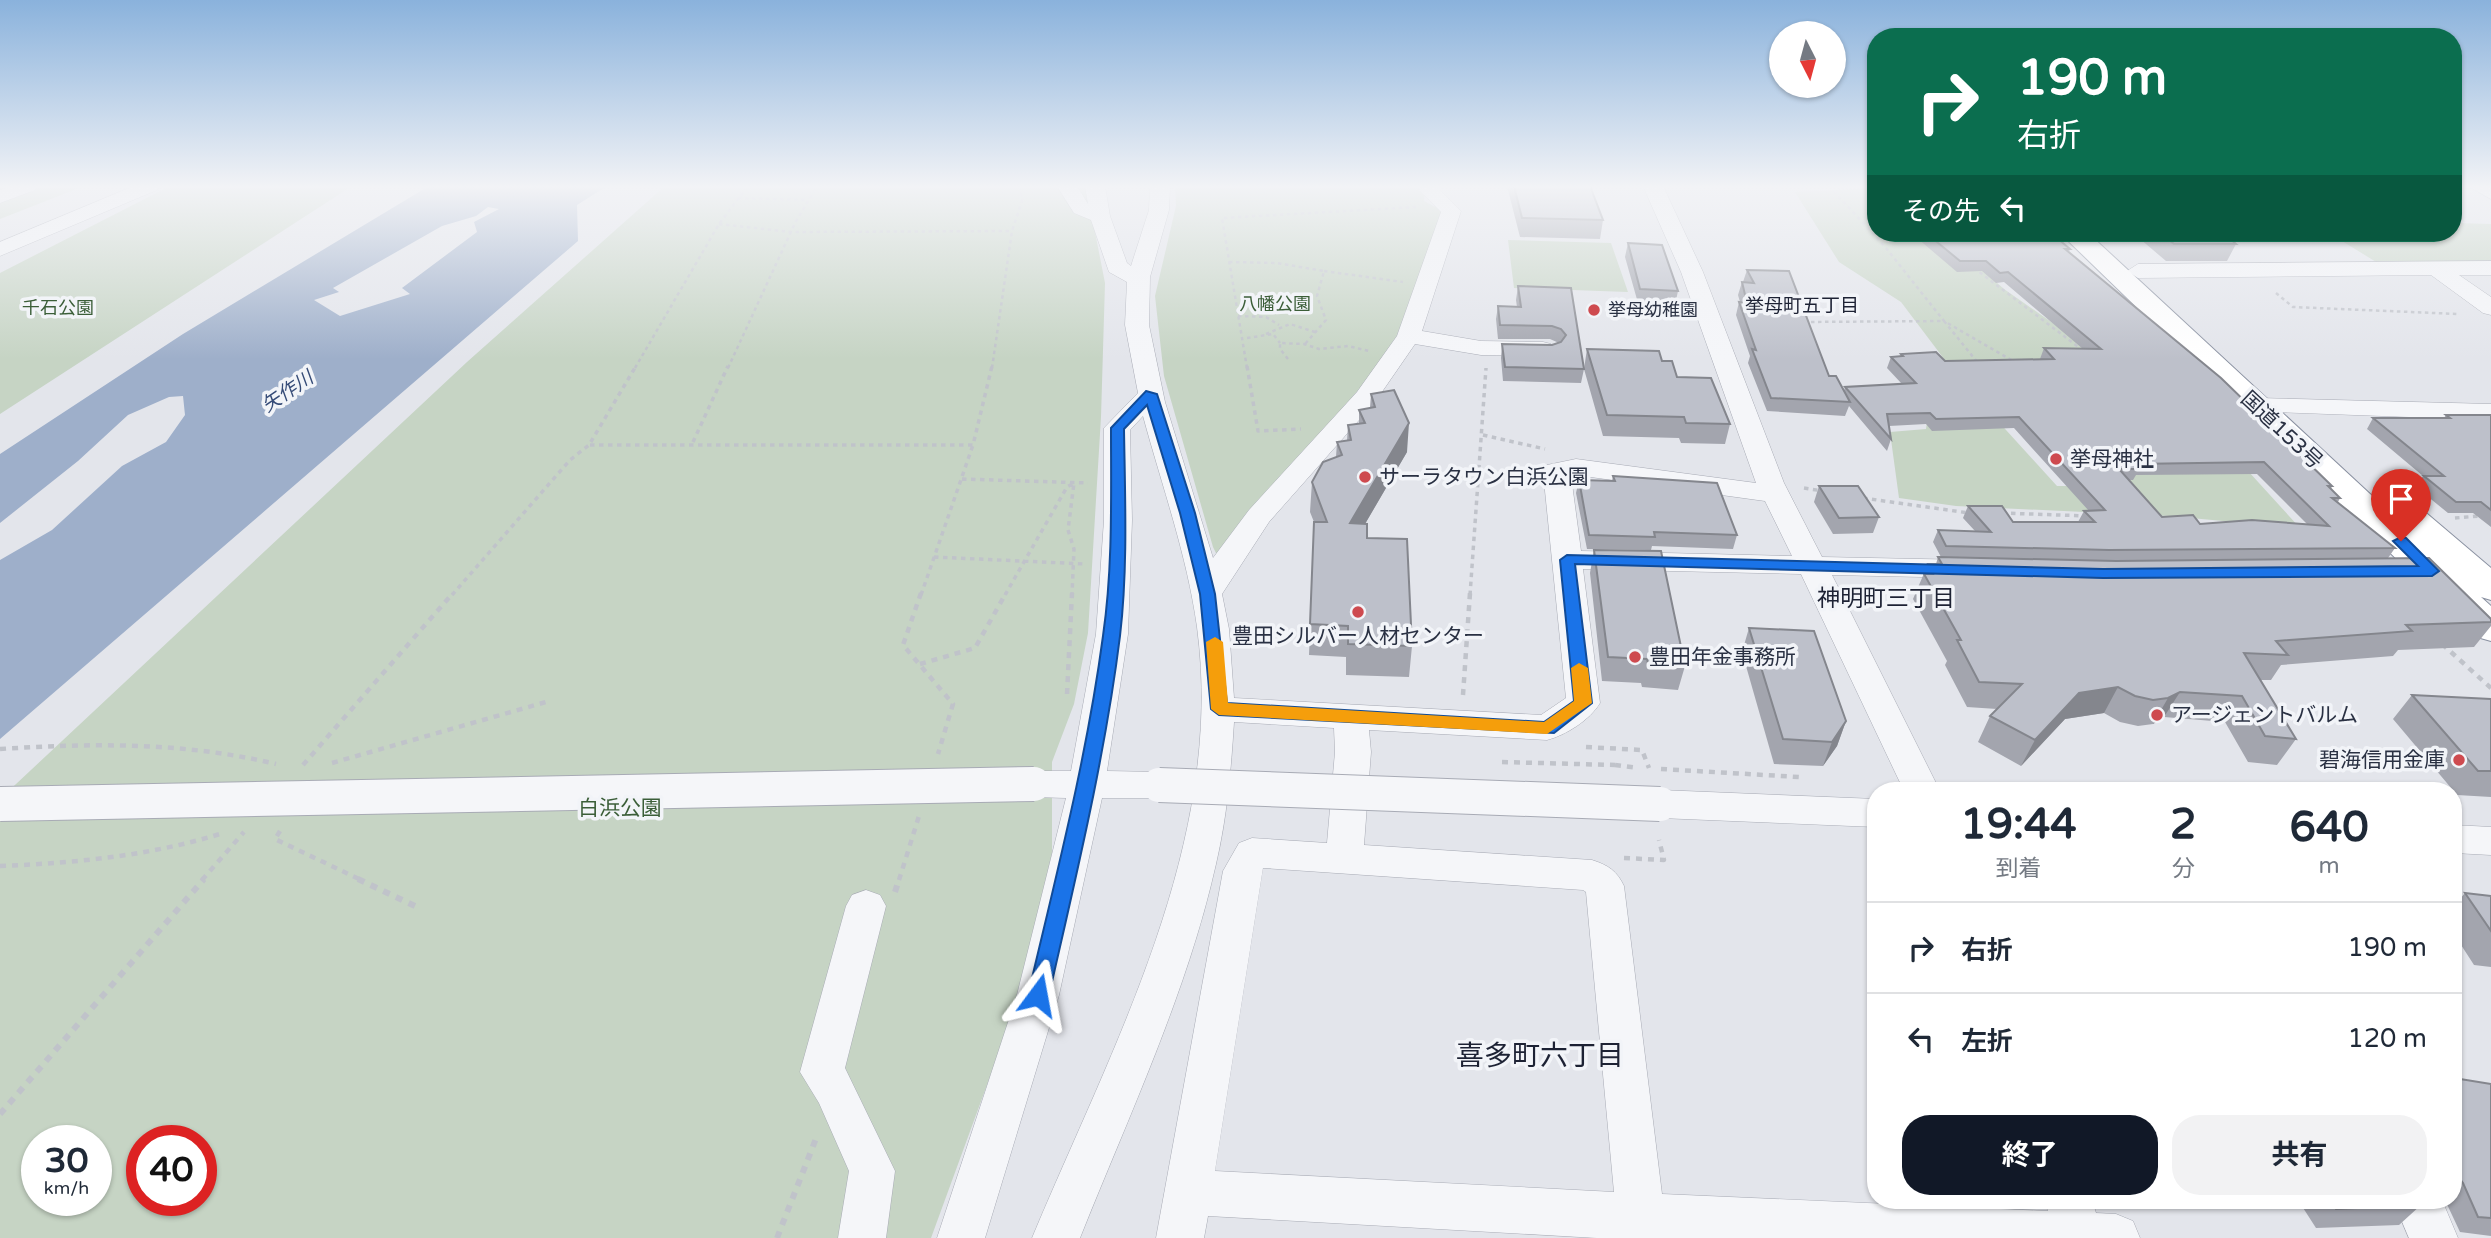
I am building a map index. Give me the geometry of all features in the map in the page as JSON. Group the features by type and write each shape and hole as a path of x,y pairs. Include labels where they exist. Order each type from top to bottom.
{"highway":[{"name":"国道153号","path":"2085,244 2273,407 2485,578"},
{"name":"国道153号","path":"2109,244 2491,628"}],"street":[{"path":"1109,244 1117,267 1140,280"},
{"path":"1056,1238 1175,944 1202,851 1220,726 1208,594 1151,394 1136,323 1140,280 1148,244"},
{"path":"1208,594 1222,567 1259,516 1366,397 1409,336 1440,244"},
{"path":"1679,244 1785,490 1809,564 1918,782"},
{"path":"2227,248 2252,270"},
{"path":"2435,268 2491,307"},
{"path":"2138,271 2491,268"},
{"path":"1409,336 1457,344 1484,358 1549,349"},
{"path":"961,1238 1038,995 1087,786 1112,634 1118,520 1117,428 1151,394"},
{"path":"2273,407 2491,412"},
{"path":"1219,709 1547,728 1583,703 1557,471 1576,467 1785,490"},
{"path":"1567,560 1993,570"},
{"path":"2386,571 2432,571"},
{"path":"1344,859 1353,752 1351,718"},
{"path":"0,804 1034,784 1159,785 1867,813"},
{"path":"2462,839 2491,841"},
{"path":"1180,1238 1242,871 1252,853 1592,875 1605,886 1640,1214"},
{"path":"862,1238 872,1171 835,1090 822,1072 866,906"},
{"path":"1188,1192 1430,1207 2087,1228"},
{"path":"2421,1209 2434,1238"}],"path":[{"path":"707,244 589,445 973,445 996,350 1010,244"},
{"path":"693,442 786,244"},
{"path":"1226,244 1258,431 1302,429"},
{"path":"1882,244 1980,367"},
{"path":"1229,262 1278,263 1425,286"},
{"path":"1971,265 2093,357"},
{"path":"2252,270 2293,307 2465,314"},
{"path":"1304,344 1326,320 1317,296 1324,271"},
{"path":"1238,316 1266,317 1280,326"},
{"path":"1796,322 1944,321 2020,365"},
{"path":"1266,334 1280,326 1306,325 1315,332"},
{"path":"1247,338 1273,334 1288,359"},
{"path":"1280,343 1304,344 1319,349 1348,346 1377,353"},
{"path":"1462,724 1483,435 1484,358"},
{"path":"1483,435 1550,450 1576,467"},
{"path":"962,479 1096,484"},
{"path":"920,664 975,648 1067,486 1074,482"},
{"path":"1067,646 1076,564 1068,530 1074,482"},
{"path":"1785,490 1833,493"},
{"path":"1860,497 1973,513"},
{"path":"1998,513 2090,516"},
{"path":"934,557 1076,564"},
{"path":"2431,634 2491,688"},
{"path":"326,768 332,763 546,702"},
{"path":"0,750 134,743 238,754 284,767"},
{"path":"1586,747 1643,751 1649,768"},
{"path":"1615,765 1814,778"},
{"path":"295,770 307,773"},
{"path":"282,827 275,839 417,907"},
{"path":"0,866 36,865 177,849 228,831"},
{"path":"1617,858 1664,860 1659,841"},
{"path":"777,1238 835,1090"}],"green space":[{"name":"千石公園","path":"57,244 263,244 0,414 0,273"},
{"name":"白浜公園","path":"600,244 1097,244 1105,283 1101,417 1088,633 1074,704 1052,762 1052,853 1021,992 931,1238 0,1238 0,799 467,362"},
{"name":"八幡公園","path":"1167,244 1438,244 1431,286 1389,352 1220,561 1213,547 1164,376 1155,296"},
{"path":"1508,244 1611,244 1628,292 1514,288"},
{"path":"1828,244 1953,244 2004,289 2218,438 2300,528 2169,516 1956,506 1899,498 1890,432 1926,429 1928,415 1986,408 2057,486 2110,486 1963,384 1901,302 1839,262"},
{"path":"2347,244 2491,244 2491,265 2381,265"}],"water":[{"name":"矢作川","path":"333,244 411,244 333,288 339,292 314,300 340,316 410,294 402,288 461,244 575,244 0,739 0,560 52,530 122,466 166,442 185,415 183,396 169,397 128,415 78,461 0,523 0,454 183,334"}],"building":[{"path":"1628,244 1662,245 1678,291 1640,289"},
{"path":"1939,244 2064,244 2070,249 2065,249 2221,378 2332,486 2328,486 2340,498 2332,498 2395,548 2109,550 1946,546 1938,530 1991,532 1968,506 2002,506 2013,522 2095,522 2084,511 2105,510 2019,417 1936,419 1930,413 1887,414 1891,439 1845,387 1916,383 1891,357 1903,356 1901,354 1936,352 1945,361 2054,359 2044,348 2101,349 2008,272 2000,273 1986,261 1960,261","holes":["2264,462 2329,526 2252,520 2200,524 2193,515 2162,517 2119,469 2139,469 2135,464"]},
{"path":"1747,270 1789,271 1829,376 1836,376 1850,402 1771,398 1752,349 1756,350 1739,302 1747,303 1742,282 1754,283"},
{"path":"1518,286 1571,288 1584,369 1505,367 1502,344 1552,345 1561,342 1566,335 1561,329 1552,326 1500,325 1498,306 1521,307"},
{"path":"1587,349 1659,351 1662,361 1672,361 1677,377 1711,378 1730,424 1686,423 1684,417 1607,415"},
{"path":"1394,390 1409,423 1350,523 1367,524 1367,538 1407,539 1412,646 1348,644 1348,626 1310,624 1314,522 1327,522 1312,482 1323,462 1342,455 1337,442 1351,440 1348,425 1365,423 1359,410 1375,407 1371,394"},
{"path":"2446,415 2491,415 2491,510 2481,502 2456,502 2424,476 2444,476 2373,418 2450,418"},
{"path":"1613,476 1717,483 1737,535 1654,532 1655,537 1589,535 1579,480 1615,481"},
{"path":"1819,486 1858,486 1879,517 1839,518"},
{"name":"豊田年金事務所","path":"1594,550 1661,551 1685,666 1648,663 1647,659 1608,657"},
{"path":"1938,557 2116,561 2429,558 2491,622 2406,625 2412,631 2276,641 2288,655 2244,653 2296,739 2265,736 2242,696 2180,692 2168,698 2153,700 2135,696 2118,687 2079,693 2035,740 1990,716 2022,684 1979,682 1957,640 1961,640 1924,574 1933,574 1928,564 1942,564"},
{"path":"1749,628 1814,631 1846,721 1832,742 1783,739"},
{"path":"2412,695 2491,699 2491,771 2478,771"},
{"path":"2465,893 2491,896 2491,931"},
{"path":"2462,1079 2491,1084 2491,1218 2478,1217 2463,1183"}],"slow traffic":[{"path":"1215,642 1219,709 1547,728 1583,703 1579,668"}],"place":[{"name":"挙母幼稚園","path":"1594,310"},
{"name":"挙母神社","path":"2056,459"},
{"name":"サーラタウン白浜公園","path":"1365,477"},
{"name":"豊田シルバー人材センター","path":"1358,612"},
{"name":"豊田年金事務所","path":"1635,657"},
{"name":"アージェントバルム","path":"2157,715"},
{"name":"碧海信用金庫","path":"2459,760"}],"district":[{"name":"挙母町五丁目","path":"1802,305"},
{"name":"神明町三丁目","path":"1886,598"},
{"name":"喜多町六丁目","path":"1540,1055"}],"route":[{"path":"1038,995 1087,786 1112,634 1118,520 1117,428 1151,394 1208,594 1214,632 1219,709 1547,728 1583,703 1567,560 1809,564 2103,574 2432,571 2401,541"}]}
